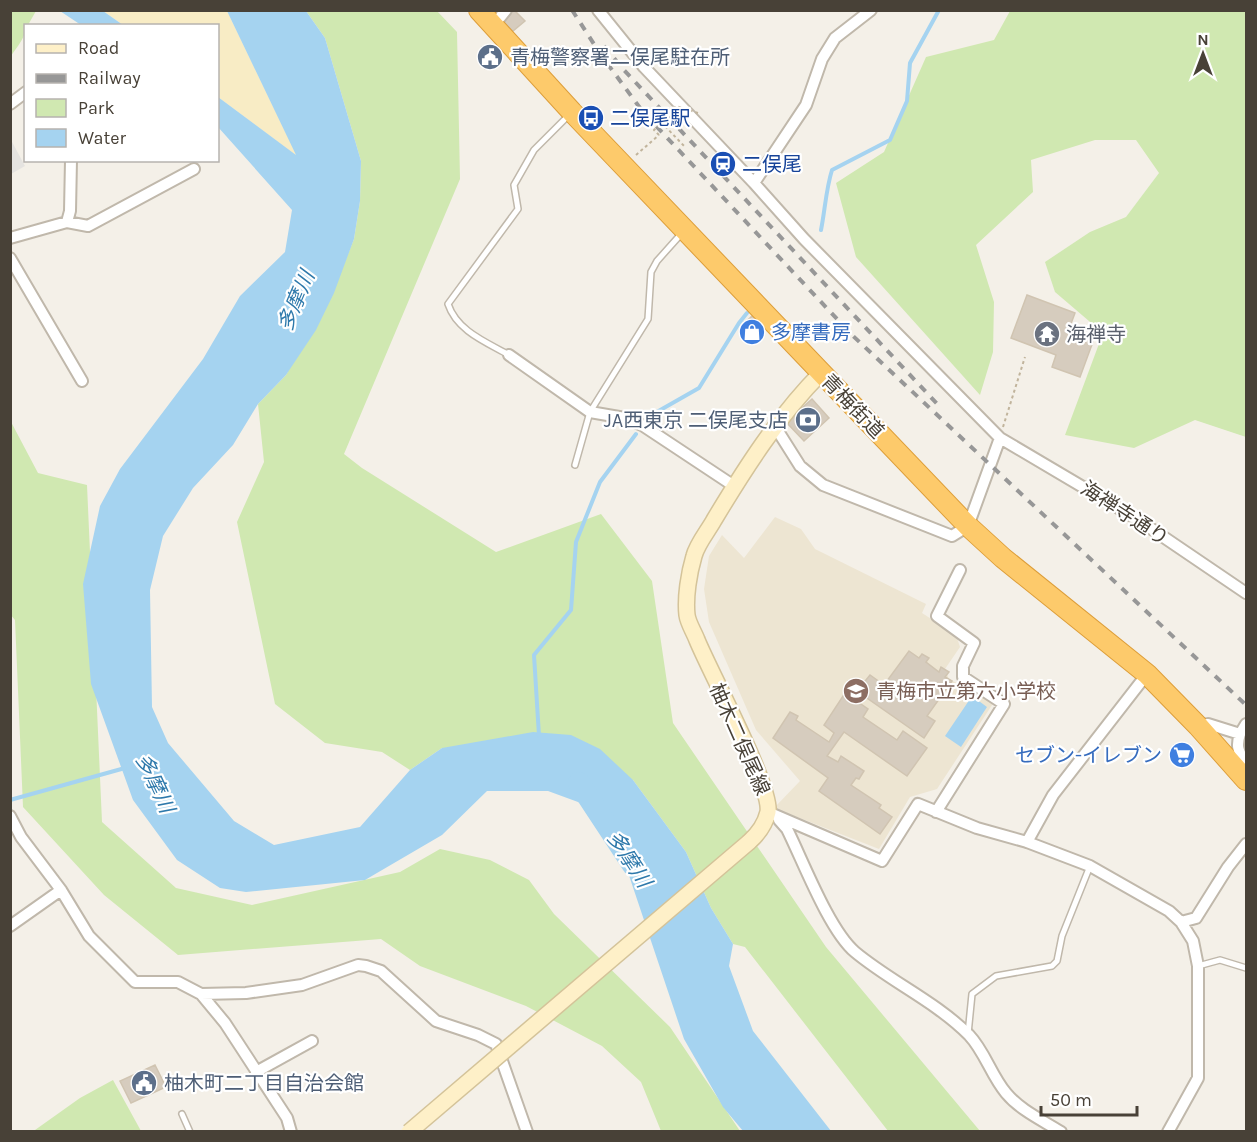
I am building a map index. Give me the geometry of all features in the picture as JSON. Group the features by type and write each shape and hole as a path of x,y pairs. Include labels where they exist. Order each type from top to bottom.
{"highway":[{"name":"青梅街道","path":"479,10 572,112 968,526 1003,558 1147,674 1246,774"}],"main road":[{"name":"柚木二俣尾線","path":"410,1131 749,842 763,826 768,812 767,797 760,776 687,616 687,593 694,555 734,486 800,394 821,373"}],"street":[{"path":"493,26 506,10"},
{"name":"海禅寺通り","path":"598,10 644,67 804,239 1000,438 1137,519 1246,593"},
{"path":"754,183 806,105 822,59 835,38 871,10"},
{"path":"10,104 24,94"},
{"path":"67,222 70,211 71,162"},
{"path":"10,238 67,222 88,226 194,169"},
{"path":"10,258 82,381"},
{"path":"509,355 590,412 625,418 642,426 734,486"},
{"path":"776,428 800,466 823,485 952,536 968,526 1000,438"},
{"path":"936,812 1004,704 963,677 963,666 974,643 937,616 960,570"},
{"path":"1027,842 1053,795 1147,674"},
{"path":"1198,726 1208,724 1243,729 1237,744 1237,751 1246,774"},
{"path":"768,812 882,861 918,804 977,828 1027,842 1090,866 1169,910 1181,922 1193,941 1198,966 1198,1078 1168,1131"},
{"path":"768,812 788,828 840,936 854,951 924,998 968,1035 982,1052 1013,1101 1061,1131"},
{"path":"10,816 21,837 61,890 89,936 135,982 178,982 201,994 225,1023 287,1118 291,1131"},
{"path":"10,843 21,837"},
{"path":"1181,922 1196,918 1228,867 1246,844"},
{"path":"10,926 61,890"},
{"path":"201,994 246,993 302,985 358,965 381,971 436,1021 478,1035 496,1044 527,1131"},
{"path":"256,1072 312,1041"}],"lane":[{"path":"509,355 471,334 452,315 448,304 518,209 514,185 534,150 572,112"},
{"path":"575,465 590,412 648,319 651,272 657,261 685,230"},
{"path":"968,1035 972,994 996,976 1052,966 1057,961 1062,936 1090,866"},
{"path":"1198,966 1220,960 1246,968"},
{"path":"182,1114 190,1131"}],"path":[{"path":"645,147 659,135 654,130 676,106 698,113"},
{"path":"661,122 685,147"},
{"path":"1000,438 1025,357"}],"shaded area":[{"path":"11,140 25,166 10,174"},
{"name":"青梅市立第六小学校","path":"775,517 801,529 815,549 926,604 922,613 956,635 960,647 945,669 949,679 994,702 937,789 910,797 879,849 774,808 800,781 756,730 709,622 704,589 709,556 722,535 744,558"}],"green space":[{"path":"11,10 36,11 29,24 24,24 21,42 11,56"},
{"path":"306,11 437,11 457,32 460,179 344,454 362,468 496,552 601,514 652,581 673,723 826,947 980,1131 888,1131 745,947 733,944 711,908 686,852 633,780 442,748 410,770 382,752 325,743 275,704 237,522 264,462 258,404 286,375 344,264 354,239 360,201 361,161 325,38"},
{"path":"1010,11 1246,11 1246,437 1195,420 1134,448 1065,435 1103,333 1055,292 1045,262 1090,232 1126,217 1159,173 1136,140 1095,140 1031,160 1033,192 976,245 994,302 993,352 980,395 856,257 836,183 884,152 926,57 994,40"},
{"path":"10,420 38,473 87,485 102,822 176,888 252,905 400,872 440,849 490,860 529,880 554,914 670,1027 740,1131 661,1131 641,1082 602,1046 526,1006 420,966 381,939 178,955 104,895 23,807 15,620 10,614"},
{"path":"113,1080 141,1131 37,1132 35,1130 80,1098"}],"sand":[{"path":"103,11 227,11 297,156 219,98 219,24 122,24"}],"water":[{"path":"60,11 103,11 122,24 80,24"},
{"path":"227,11 306,11 325,38 361,161 360,201 354,239 334,293 316,330 286,375 258,404 233,445 193,488 163,536 150,590 152,707 168,743 234,821 274,845 360,827 410,770 442,748 533,732 571,735 600,749 633,780 686,852 711,908 733,944 729,966 753,1031 831,1131 743,1131 723,1107 684,1039 608,813 548,791 487,791 442,835 365,880 246,892 220,888 177,860 133,800 91,684 83,584 100,506 120,469 203,359 240,296 285,252 292,210 219,128 219,98 296,155"},
{"path":"972,696 987,707 961,747 945,736"}],"building":[{"path":"511,10 514,10 525,21 513,31 503,22"},
{"path":"495,47 501,52 485,69 479,62 485,56 482,53 486,49 489,53"},
{"name":"海禅寺","path":"1027,295 1075,313 1069,329 1094,339 1080,377 1052,367 1056,355 1011,338"},
{"name":"多摩書房","path":"753,315 764,325 749,339 744,324"},
{"path":"812,399 829,418 804,441 786,422"},
{"path":"909,651 919,658 922,654 929,658 926,662 939,672 941,667 949,672 945,677 952,681 927,716 935,721 924,738 857,691 870,675 884,685"},
{"path":"845,693 868,709 863,717 897,740 903,731 927,748 907,776 844,732 827,756 838,762 841,756 864,771 851,785 881,805 879,808 892,817 880,834 819,791 828,778 773,738 790,712 798,716 796,720 829,742 834,733 824,725"},
{"path":"155,1065 166,1087 131,1103 120,1081"}],"waterway":[{"path":"821,230 832,170 890,140 907,101 910,63 939,10"},
{"path":"648,417 699,388 747,313"},
{"path":"539,736 534,655 571,610 576,542 600,482 636,434"},
{"path":"10,800 125,768"},
{"name":"多摩川","path":"579,783 633,865"}],"railway":[{"path":"572,10 601,55 643,112 852,335 1246,705"},
{"path":"604,46 941,408"}],"place":[{"name":"青梅警察署二俣尾駐在所","path":"490,57"},
{"name":"二俣尾駅","path":"591,118"},
{"name":"二俣尾","path":"723,164"},
{"name":"多摩書房","path":"752,332"},
{"name":"海禅寺","path":"1047,334"},
{"name":"JA西東京 二俣尾支店","path":"808,420"},
{"name":"青梅市立第六小学校","path":"856,691"},
{"name":"セブン-イレブン","path":"1182,755"},
{"name":"柚木町二丁目自治会館","path":"144,1083"}]}
